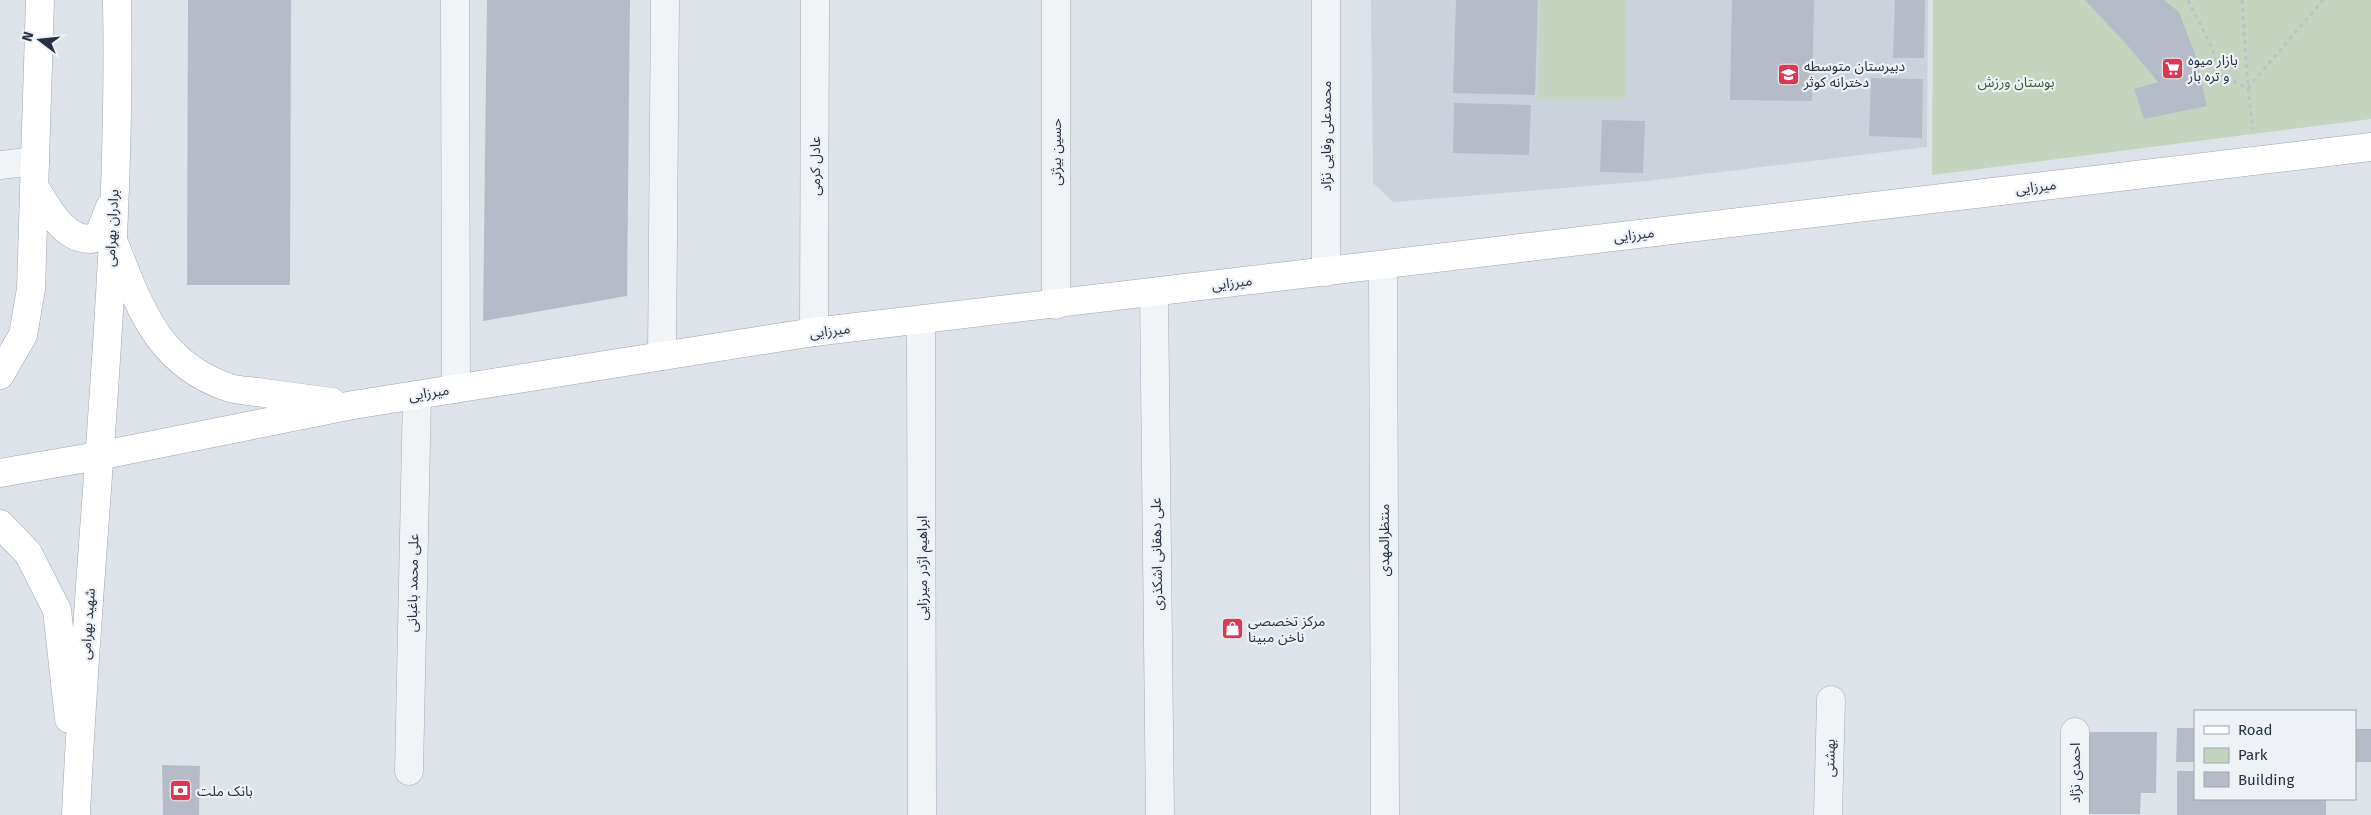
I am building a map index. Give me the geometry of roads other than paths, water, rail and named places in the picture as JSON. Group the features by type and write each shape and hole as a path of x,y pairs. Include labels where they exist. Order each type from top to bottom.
{"main road":[{"path":"2,374 23,335 30,298 40,0"},
{"name":"برادران بهرامی","path":"98,456 112,238 117,0"},
{"name":"میرزایی","path":"0,473 98,456 353,405 814,332 1056,305 2371,147"},
{"path":"34,174 56,219 70,234 83,240 92,239 100,232 113,199"},
{"path":"112,238 149,322 172,355 197,375 231,388 353,405"},
{"name":"شهید بهرامی","path":"76,804 98,456"},
{"path":"0,524 28,553 57,610 76,804"}],"street":[{"path":"455,0 456,388"},
{"path":"662,356 664,0"},
{"name":"عادل کرمی","path":"814,332 815,0"},
{"name":"حسین بیژنی","path":"1056,0 1056,305"},
{"name":"محمدعلی وفایی نژاد","path":"1326,0 1326,272"},
{"path":"0,165 34,174"},
{"name":"منتظرالمهدی","path":"1383,265 1385,815"},
{"name":"علی دهقانی اشکذری","path":"1154,293 1160,815"},
{"name":"ابراهیم اژدر میرزایی","path":"921,321 922,815"},
{"name":"علی محمد باغبانی","path":"409,771 417,395"},
{"name":"بهشتی","path":"1828,815 1831,700"},
{"name":"احمدی نژاد","path":"2075,815 2076,732"}],"place":[{"name":"بازار میوه و تره بار","path":"2172,68"},
{"name":"دبیرستان متوسطه دخترانه کوثر","path":"1788,74"},
{"name":"مرکز تخصصی ناخن مبینا","path":"1232,629"},
{"name":"بانک ملت","path":"181,791"}],"park label":[{"name":"بوستان ورزش","path":"2016,82"}]}
